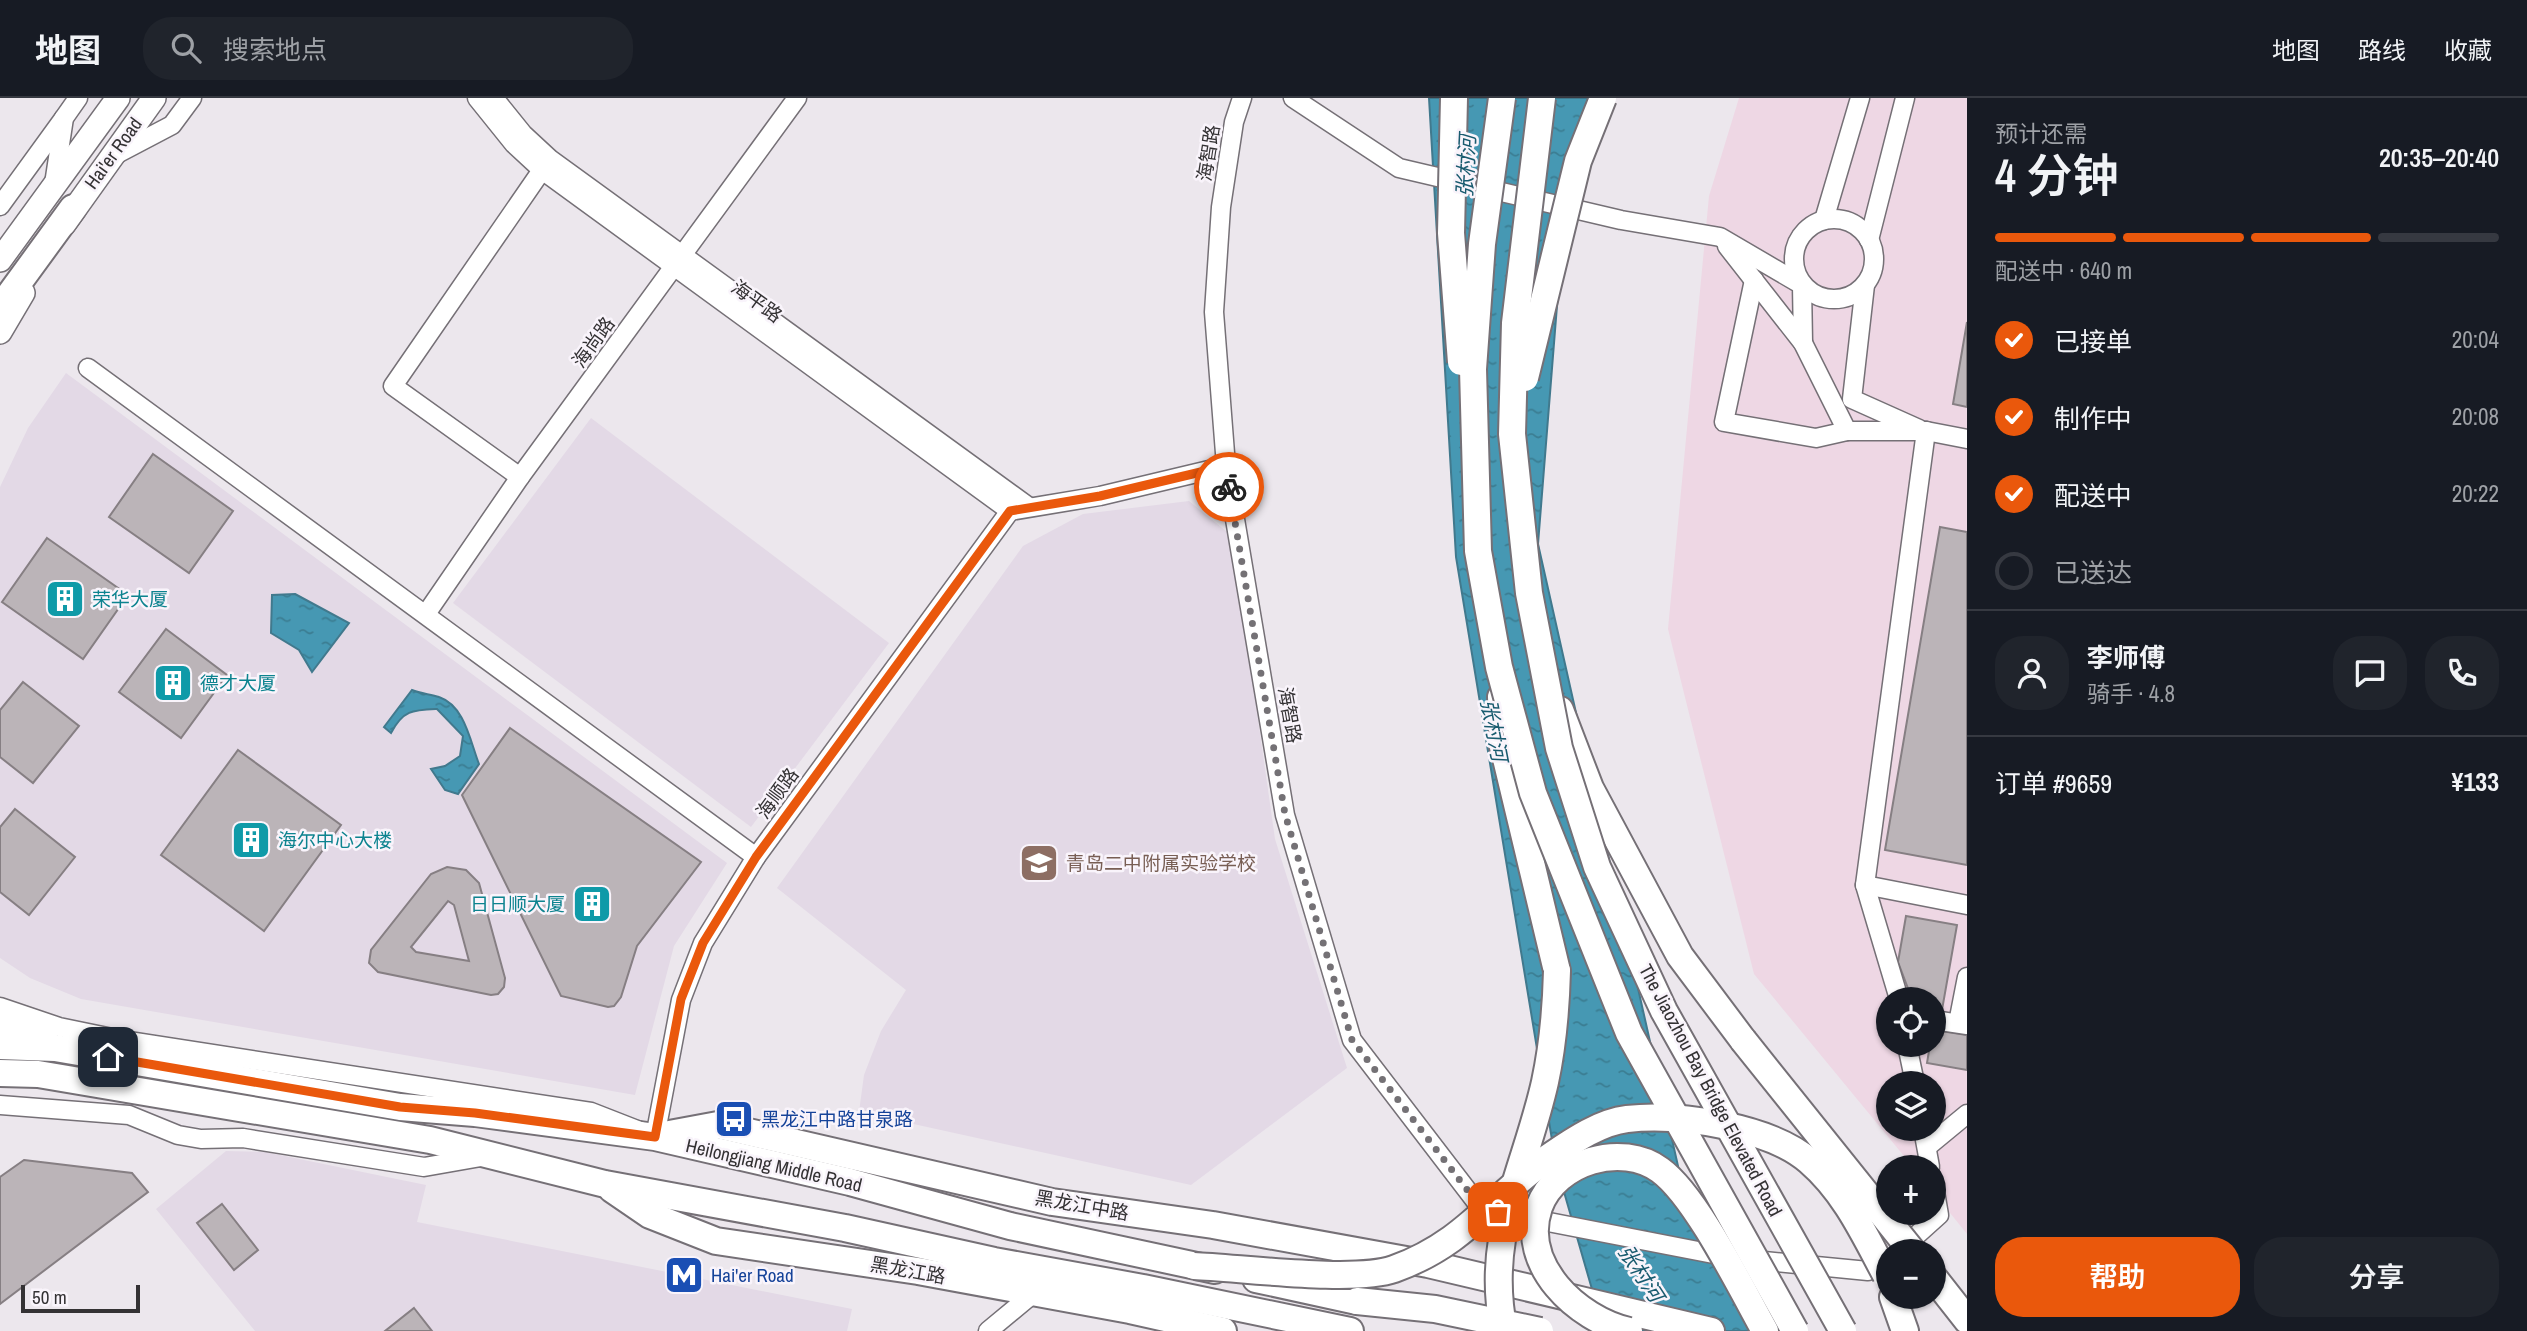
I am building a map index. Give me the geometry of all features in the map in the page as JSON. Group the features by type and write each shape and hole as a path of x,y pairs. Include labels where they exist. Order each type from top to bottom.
{"highway":[{"path":"1454,98 1452,246 1478,551 1499,667 1533,793 1629,1033 1795,1331"},
{"path":"1478,551 1474,369 1482,244 1502,98"},
{"name":"The Jiaozhou Bay Bridge Elevated Road","path":"1542,98 1515,323 1512,434 1529,593 1559,748 1597,867 1664,1011 1843,1331"},
{"path":"1512,434 1578,161 1603,98"},
{"path":"0,308 73,208"},
{"path":"1541,653 1569,738 1590,788 1680,956 1903,1239"},
{"path":"1499,667 1503,746 1557,971 1556,1021 1544,1084 1507,1205 1498,1268 1499,1304 1505,1331"},
{"path":"0,1020 55,1048"},
{"name":"Heilongjiang Middle Road","path":"0,1046 55,1048 400,1107 475,1113 655,1137 850,1182 1010,1226 1357,1301 1435,1308 1539,1331"},
{"path":"0,1073 38,1074 430,1140 605,1184 845,1228 994,1261 1143,1288 1350,1331"},
{"path":"0,1078 38,1074"},
{"path":"1194,1266 1348,1274 1392,1270 1439,1249 1472,1226 1550,1156 1595,1129 1626,1119 1662,1118 1718,1124 1777,1142 1808,1160 1844,1199 1876,1254"},
{"name":"黑龙江中路","path":"655,1137 718,1125 1052,1202 1213,1225 1428,1264 1711,1331"},
{"path":"1629,1331 1614,1328 1576,1308 1542,1263 1535,1227 1540,1205 1553,1186 1581,1165 1613,1155 1646,1161 1679,1187 1765,1331"},
{"name":"黑龙江路","path":"605,1184 650,1215 716,1241 814,1254 1035,1292 1223,1331"},
{"path":"1143,1288 1268,1331"},
{"path":"1946,1293 1967,1320"},
{"path":"1897,1309 1905,1331"}],"main road":[{"name":"Hai'er Road","path":"0,260 118,98"},
{"name":"Hai'er Road","path":"0,332 73,208 154,98"}],"street":[{"name":"Hai'er Road","path":"0,206 78,98"},
{"path":"110,157 172,125 192,98"},
{"name":"海平路","path":"477,98 513,144 542,170 678,261 1030,507"},
{"name":"海平路","path":"494,98 523,134 550,159 678,261 1010,511"},
{"name":"海尚路","path":"426,614 520,477 797,98"},
{"name":"海智路","path":"1242,98 1234,122 1221,207 1214,312 1226,466 1285,814 1352,1040 1493,1225 1511,1283"},
{"path":"1824,220 1860,98"},
{"path":"1905,98 1869,240 1874,263 1865,285 1852,399 1926,432"},
{"path":"1300,103 1399,168 1621,220 1720,237 1821,298 1845,298 1865,285"},
{"name":"Hai'er Road","path":"54,187 64,118"},
{"path":"520,477 393,386 542,170"},
{"path":"1803,343 1802,285 1793,259 1795,246 1812,225 1824,220 1850,222 1869,240"},
{"path":"1720,237 1803,343 1847,431"},
{"path":"1754,280 1724,422 1816,438 1847,431 1926,432 1967,439"},
{"path":"88,368 248,488 426,614 756,857"},
{"path":"1895,987 1865,885 1926,432"},
{"path":"1010,511 1100,496 1226,466"},
{"name":"海顺路","path":"655,1137 681,999 703,943 756,857 1010,511"},
{"path":"1865,885 1967,905"},
{"path":"1963,1024 1967,977"},
{"path":"0,1007 59,1027 122,1040 591,1112 655,1137"},
{"path":"0,1105 130,1115 178,1135 201,1139 243,1138 424,1167 489,1155"},
{"path":"1927,1147 1967,1114"},
{"path":"1926,1141 1928,1155"},
{"path":"1482,1209 1734,1258 1876,1271"},
{"path":"1912,1239 1928,1225"},
{"path":"1505,1331 1511,1283"},
{"path":"988,1331 1035,1292"}],"shaded area":[{"path":"1739,98 1967,98 1967,1234 1946,1208 1946,1155 1903,1155 1892,1141 1946,1141 1946,1071 1876,1071 1876,1122 1754,974 1668,629 1709,196"},
{"path":"66,373 727,863 674,946 635,1095 81,999 30,978 0,958 0,487 28,428"},
{"path":"591,418 889,643 751,827 453,603"},
{"name":"青岛二中附属实验学校","path":"1189,501 1232,536 1275,839 1347,1068 1191,1185 859,1112 864,1075 881,1031 906,990 777,888 1023,546 1083,514"},
{"path":"226,1151 265,1152 426,1185 417,1222 852,1309 847,1331 255,1331 156,1209"}],"water":[{"name":"张村河","path":"1429,98 1597,98 1569,155 1538,544 1687,1206 1760,1331 1604,1331 1556,1164 1456,557"},
{"path":"295,594 349,623 312,672 299,650 271,633 272,595"},
{"path":"412,690 448,702 461,716 465,725 479,764 458,794 445,790 431,769 445,766 460,756 463,736 437,709 421,710 404,716 391,733 384,727"}],"building":[{"path":"1967,322 1967,407 1953,404"},
{"path":"153,454 233,511 189,573 109,517"},
{"path":"1940,527 1967,532 1967,865 1885,850"},
{"name":"荣华大厦","path":"47,538 128,595 83,659 2,602"},
{"name":"德才大厦","path":"166,629 227,675 181,738 119,692"},
{"path":"23,682 79,726 33,783 0,757 0,710"},
{"name":"日日顺大厦","path":"510,728 701,862 637,946 621,997 614,1006 561,996 462,795"},
{"name":"海尔中心大楼","path":"238,750 341,825 264,931 161,855"},
{"path":"15,809 75,857 29,915 0,892 0,827"},
{"path":"447,867 466,870 479,883 505,978 504,987 498,994 491,995 378,972 369,963 371,950 431,874","holes":["448,901 454,905 469,961 416,952 411,947"]},
{"path":"1906,916 1957,925 1946,987 1907,987 1898,962"},
{"path":"1946,1032 1967,1035 1967,1070 1927,1063 1928,1057 1946,1057"},
{"path":"24,1160 132,1173 148,1192 0,1304 0,1177"},
{"path":"222,1204 258,1250 234,1270 197,1223"},
{"path":"414,1308 432,1331 385,1331"}],"way so far":[{"path":"1229,487 1285,814 1352,1040 1482,1209 1498,1212"}],"place":[{"name":"荣华大厦","path":"65,599"},
{"name":"德才大厦","path":"173,683"},
{"name":"海尔中心大楼","path":"251,840"},
{"name":"青岛二中附属实验学校","path":"1039,863"},
{"name":"日日顺大厦","path":"592,904"},
{"name":"黑龙江中路甘泉路","path":"734,1119"},
{"name":"Hai'er Road","path":"684,1275"}],"route":[{"path":"108,1057 400,1107 475,1113 655,1137 681,999 703,943 756,857 1010,511 1100,496 1226,466 1229,487"}]}
